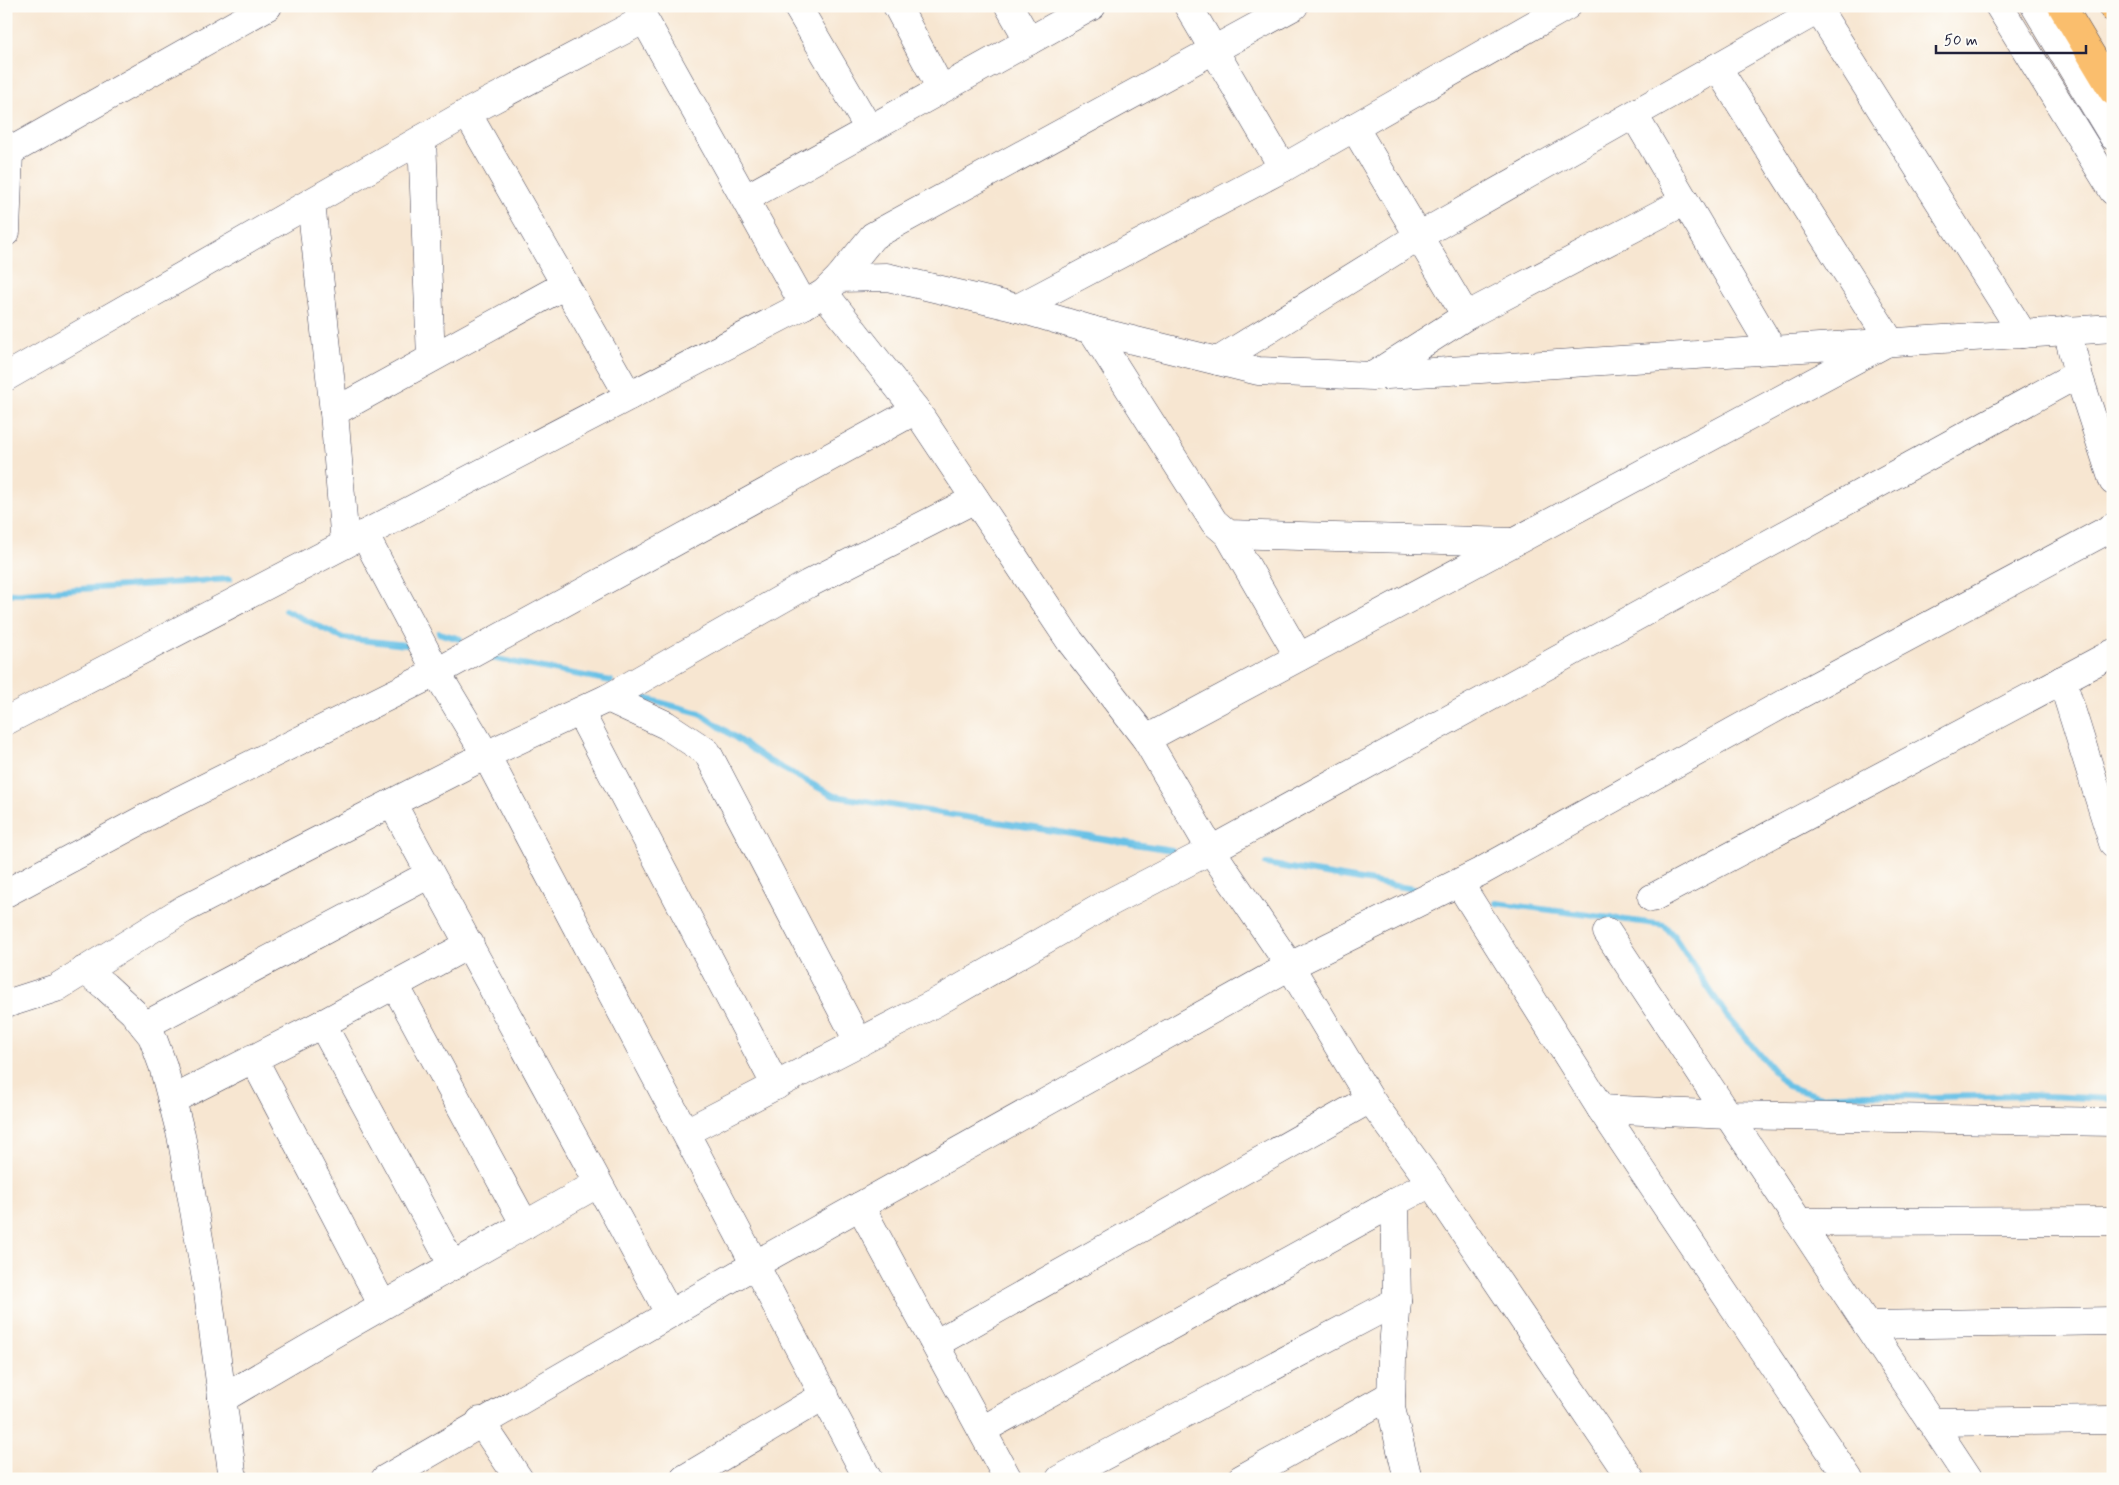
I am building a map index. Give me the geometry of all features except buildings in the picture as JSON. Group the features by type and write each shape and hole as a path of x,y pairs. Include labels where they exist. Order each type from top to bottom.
{"highway":[{"path":"2062,6 2113,90"}],"street":[{"path":"6,232 8,148 268,6"},
{"path":"797,6 869,129"},
{"path":"897,6 941,90"},
{"path":"1009,6 1029,41"},
{"path":"746,198 1092,6"},
{"path":"1188,6 1283,168"},
{"path":"822,292 873,236 1294,6"},
{"path":"1018,308 1283,168 1567,6"},
{"path":"1999,6 2113,191"},
{"path":"2035,6 2113,136"},
{"path":"1218,361 1419,236 1718,67 1817,8 2023,334"},
{"path":"6,377 640,13 746,198 916,410 1070,641 1146,739 1211,850 1290,966 1370,1099 1431,1183 1631,1479"},
{"path":"1718,67 1890,341"},
{"path":"467,113 629,396"},
{"path":"1634,115 1772,349"},
{"path":"1354,127 1466,316"},
{"path":"422,139 431,358"},
{"path":"1372,376 1466,316 1685,201"},
{"path":"311,203 334,412 355,539 486,755 868,1479"},
{"path":"6,721 629,396 822,292 887,277 1018,308 1092,330 1258,371 1372,376 2113,328"},
{"path":"334,412 565,284"},
{"path":"1092,330 1214,522 1228,534 1299,657"},
{"path":"2067,330 2078,374 2113,481"},
{"path":"1146,739 1890,341"},
{"path":"686,1132 935,1002 1105,905 1211,850 2078,374"},
{"path":"6,893 168,806 437,672 916,410"},
{"path":"6,1004 56,988 184,909 486,755 608,698 808,584 975,499"},
{"path":"385,1479 480,1421 669,1313 1290,966 1459,883 1799,695 2113,527"},
{"path":"1228,534 1516,542"},
{"path":"1652,898 2113,653"},
{"path":"2062,680 2113,843"},
{"path":"608,698 666,725 707,752 859,1043"},
{"path":"580,712 776,1086"},
{"path":"392,803 470,944 597,1184 669,1313"},
{"path":"144,1026 430,874"},
{"path":"1459,883 1601,1110 1849,1479"},
{"path":"1607,932 1969,1479"},
{"path":"172,1100 322,1024 470,944"},
{"path":"84,970 105,986 152,1036 172,1100 181,1135 207,1285 233,1479"},
{"path":"395,985 526,1224"},
{"path":"322,1024 453,1266"},
{"path":"253,1058 382,1304"},
{"path":"935,1344 1370,1099"},
{"path":"1601,1110 1728,1115 2113,1122"},
{"path":"982,1430 1431,1183"},
{"path":"222,1399 382,1304 597,1184"},
{"path":"1395,1202 1397,1301 1391,1408 1408,1479"},
{"path":"860,1206 1008,1479"},
{"path":"1798,1222 2113,1221"},
{"path":"1060,1479 1397,1301"},
{"path":"1867,1325 2113,1321"},
{"path":"684,1479 825,1395"},
{"path":"1241,1479 1391,1395"},
{"path":"1931,1422 2113,1420"},
{"path":"480,1421 519,1479"}],"waterway":[{"path":"6,594 230,579"},
{"path":"285,610 343,638 406,645"},
{"path":"439,633 460,639"},
{"path":"491,658 611,681"},
{"path":"636,696 700,713 769,761 834,796 1172,850"},
{"path":"1266,864 1414,889"},
{"path":"1496,903 1664,925 1674,936 1727,1016 1787,1086 1818,1096 1869,1094 1932,1097 2022,1095 2113,1099"}]}
